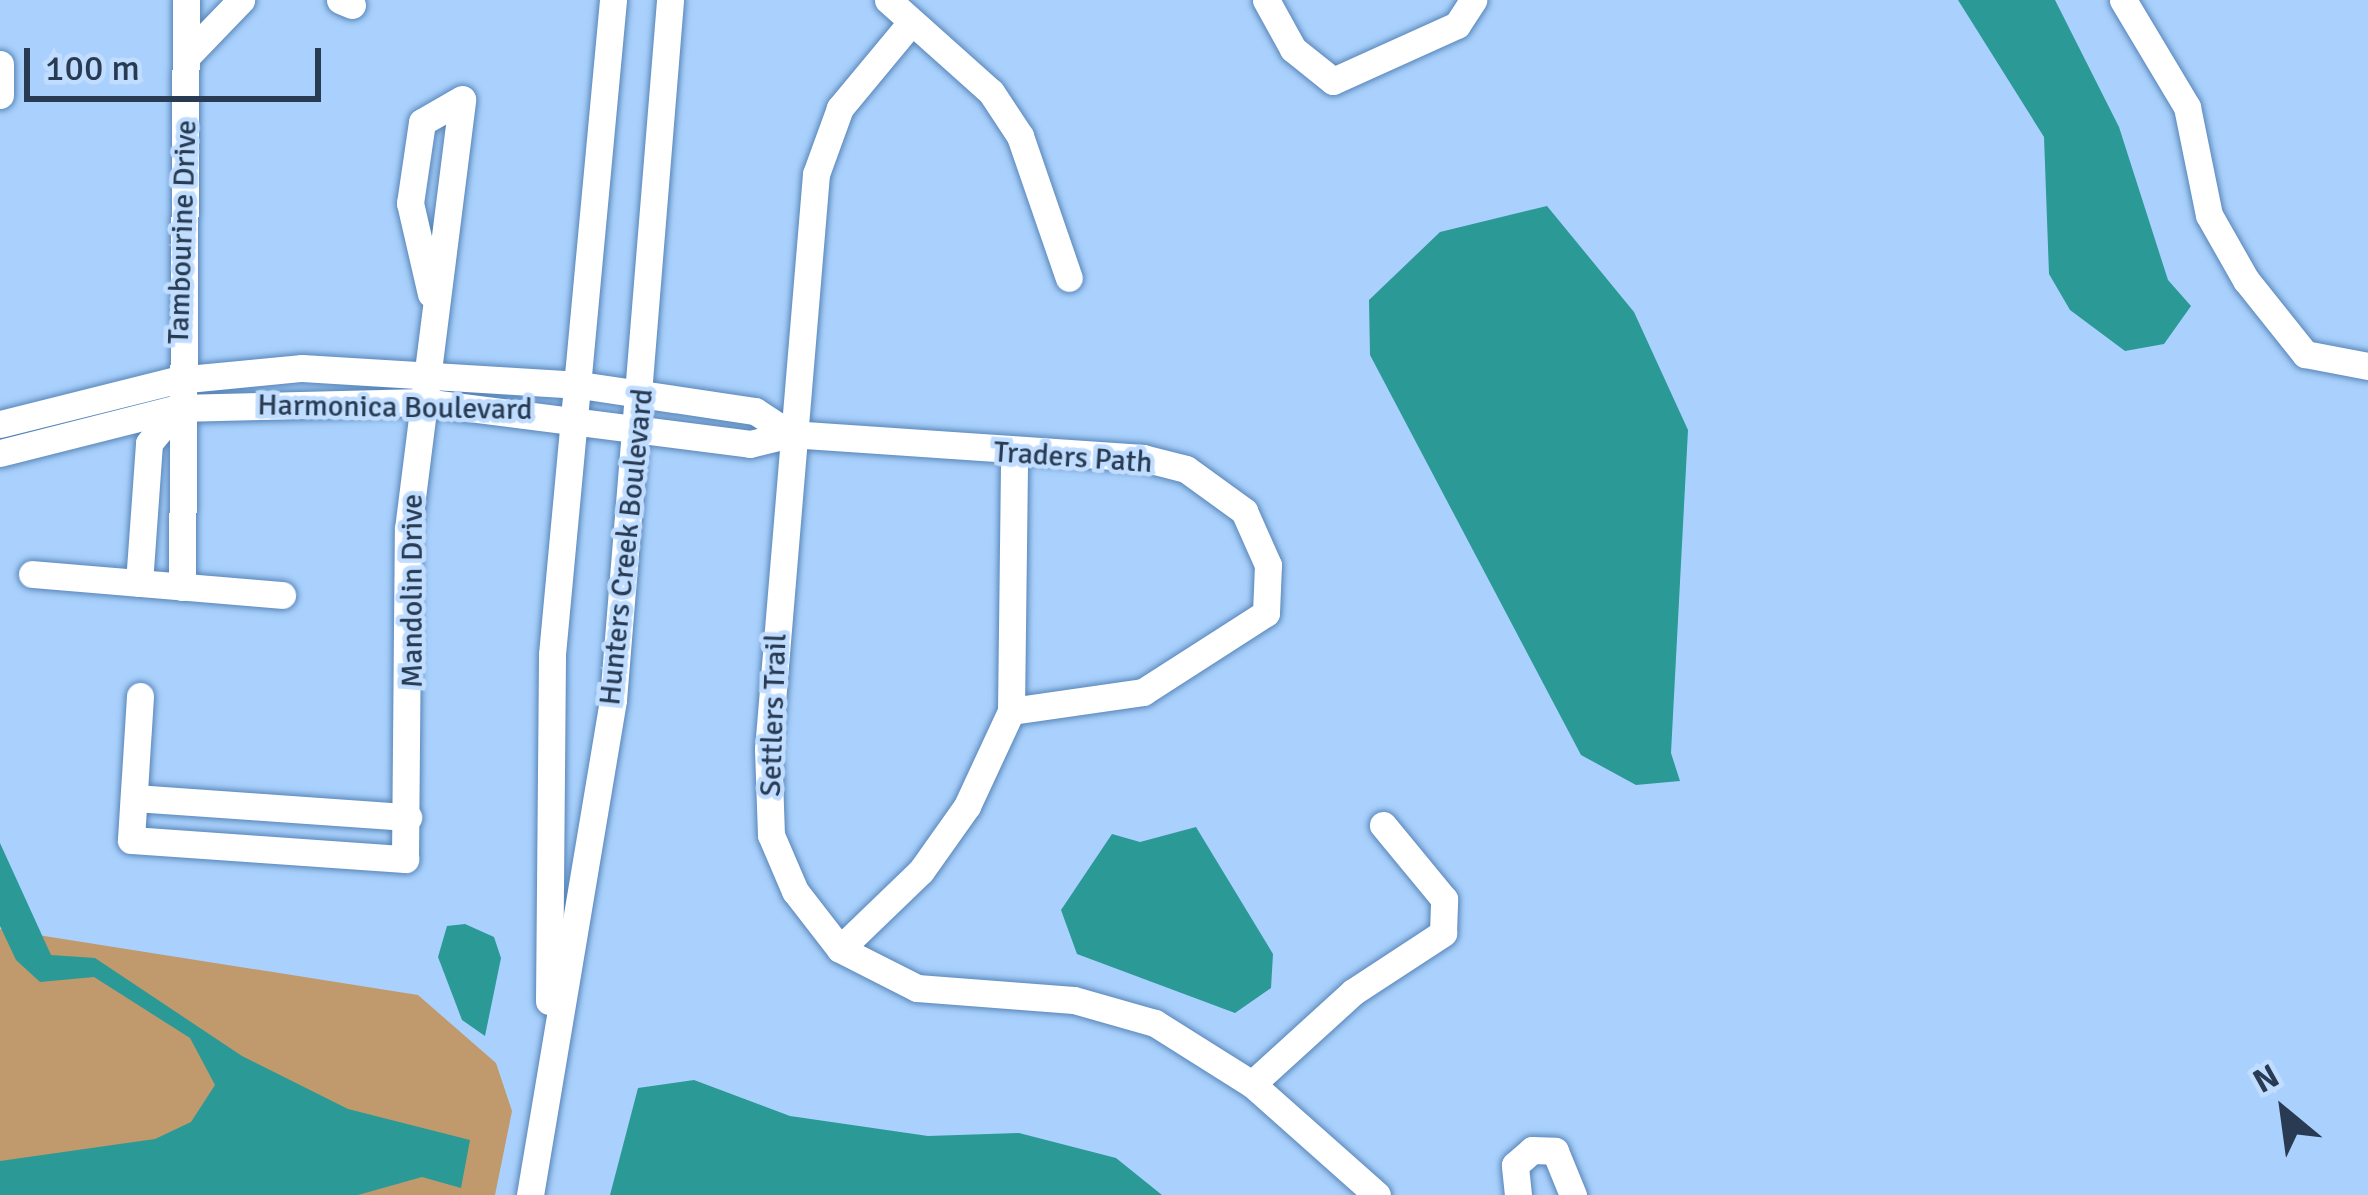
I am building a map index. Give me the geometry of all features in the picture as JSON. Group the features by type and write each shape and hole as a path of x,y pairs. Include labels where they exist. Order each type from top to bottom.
{"street":[{"name":"Tambourine Drive","path":"182,586 191,443 178,408 177,380 186,0"},
{"path":"187,56 241,0"},
{"name":"Hunters Creek Boulevard","path":"548,1089 552,654 580,414 613,0"},
{"name":"Hunters Creek Boulevard","path":"530,1195 613,700 642,402 670,0"},
{"path":"888,0 908,26 991,92 1020,136 1069,278"},
{"path":"1266,0 1293,49 1334,81 1457,26 1473,0"},
{"path":"2123,0 2187,107 2210,215 2246,280 2306,354 2368,366"},
{"name":"Settlers Trail","path":"908,26 840,108 816,174 790,434 771,835 795,891 840,949 917,988 1074,1000 1156,1023 1252,1084 1377,1195"},
{"path":"0,64 0,95"},
{"name":"Mandolin Drive","path":"134,798 131,840 405,860 408,529 431,294 452,236 462,100 422,122 410,203 431,294"},
{"name":"Harmonica Boulevard","path":"0,424 177,380 426,371 580,385"},
{"name":"Traders Path","path":"580,385 642,402 755,411 790,434"},
{"name":"Harmonica Boulevard","path":"0,453 178,408 423,402 580,414"},
{"path":"139,583 149,443 178,408"},
{"name":"Traders Path","path":"580,414 638,434 750,445 790,434 1186,469 1244,511 1268,566 1266,613 1220,649 1143,692 1011,711"},
{"path":"840,949 921,871 968,806 1011,711 1014,455"},
{"path":"32,574 282,595"},
{"path":"140,696 134,798 408,817"},
{"path":"256,849 259,807"},
{"path":"1252,1084 1353,992 1444,933 1444,899 1383,825"},
{"path":"1518,1195 1515,1166 1532,1150 1555,1151 1573,1195"}],"shaded area":[{"path":"1958,0 2055,0 2119,127 2168,280 2191,306 2164,344 2125,351 2070,310 2049,274 2044,137"},
{"path":"1547,206 1634,312 1688,430 1671,753 1680,781 1636,785 1581,755 1370,355 1369,300 1440,232"},
{"path":"1196,827 1273,954 1271,988 1235,1013 1077,954 1061,910 1112,834 1140,842"},
{"path":"0,843 51,955 95,958 242,1056 348,1109 470,1140 461,1188 422,1177 358,1195 0,1195 0,1161 155,1139 191,1122 215,1085 190,1038 94,977 40,982 16,960 0,926"},
{"path":"465,924 494,937 501,958 485,1036 462,1020 438,957 447,926"},
{"path":"0,929 418,995 496,1063 512,1111 495,1195 0,1195"},
{"path":"694,1080 790,1116 928,1136 1019,1133 1116,1158 1162,1195 610,1195 638,1088"}]}
